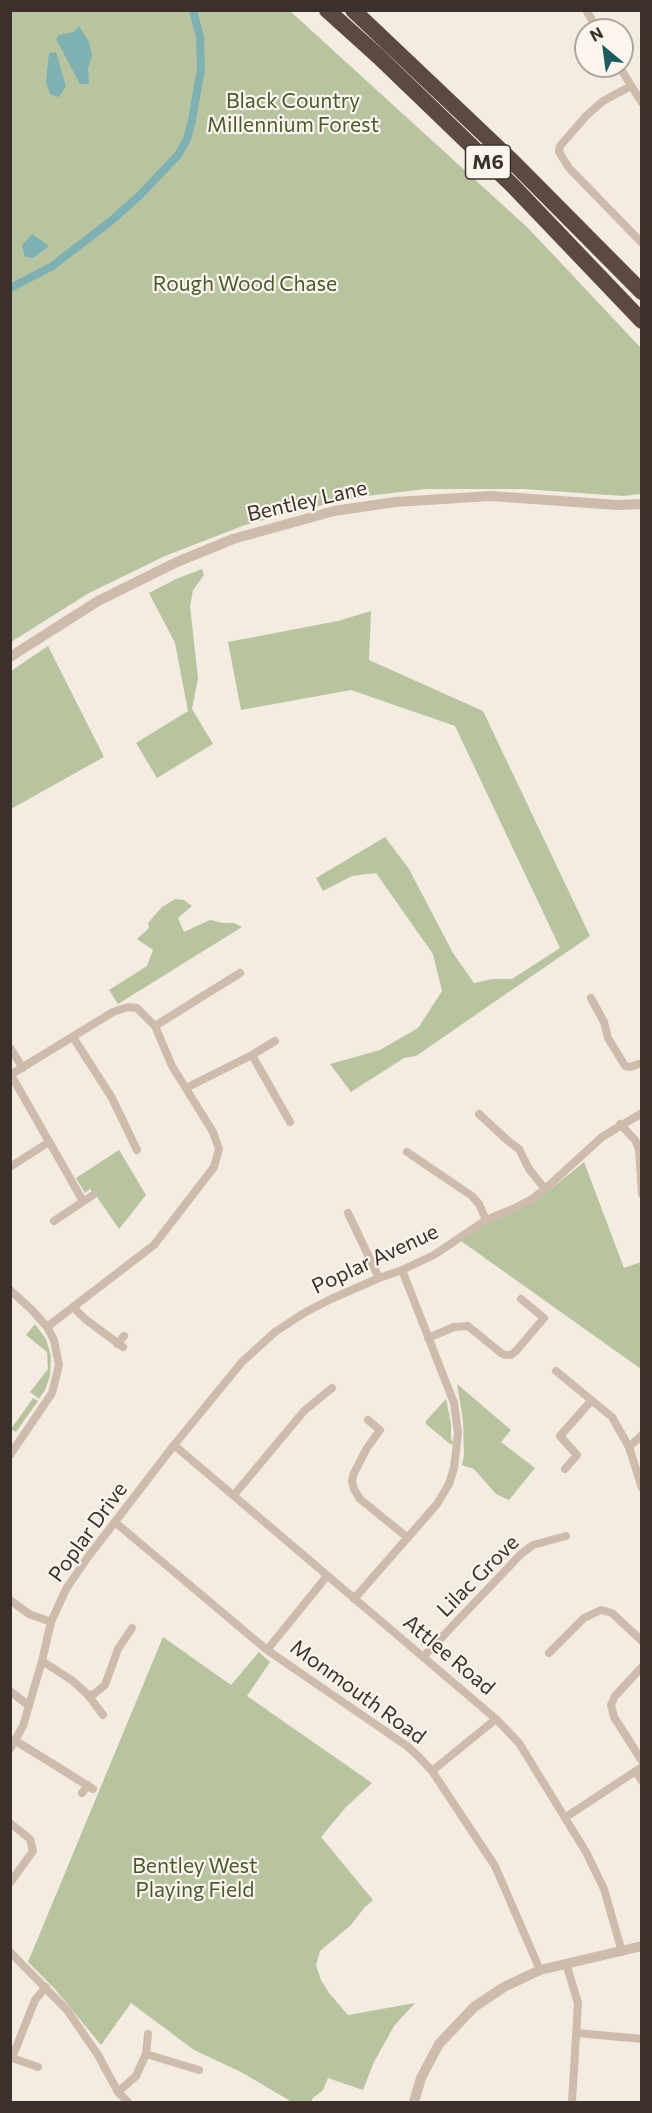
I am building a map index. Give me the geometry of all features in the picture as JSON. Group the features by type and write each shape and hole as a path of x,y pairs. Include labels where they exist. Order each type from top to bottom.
{"highway":[{"name":"M6","path":"327,10 513,186 642,321"},
{"name":"M6","path":"352,10 509,158 642,292"}],"street":[{"path":"626,78 642,104"},
{"path":"631,86 603,101 586,116 560,146 559,152 569,168 642,243"},
{"name":"Bentley Lane","path":"10,657 98,601 177,562 233,539 334,511 424,499 491,496 616,505 642,504"},
{"path":"154,1026 240,974"},
{"path":"591,998 604,1022 608,1038 625,1066 630,1067 642,1063"},
{"path":"47,1327 154,1245 214,1167 219,1154 218,1143 172,1066 154,1026 146,1014 137,1008 128,1007 113,1012 11,1075 84,1201"},
{"path":"186,1088 271,1043 262,1036"},
{"path":"73,1037 112,1098 137,1150"},
{"path":"10,1048 23,1068"},
{"path":"252,1055 283,1101 290,1122"},
{"name":"Poplar Avenue","path":"174,1445 242,1362 275,1332 322,1303 402,1270 434,1254 486,1220 515,1208 545,1189 602,1137 620,1124 642,1113"},
{"path":"479,1114 519,1149 529,1169 545,1189"},
{"path":"620,1124 640,1149 642,1194"},
{"path":"10,1167 49,1142"},
{"path":"407,1152 472,1196 479,1204 486,1220"},
{"path":"54,1221 93,1195"},
{"path":"348,1213 379,1278"},
{"path":"354,1599 437,1504 449,1484 454,1468 458,1433 454,1403 402,1270"},
{"path":"10,1290 47,1327 54,1340 59,1365 56,1383 45,1404 10,1455"},
{"path":"428,1338 454,1327 468,1326 501,1353 510,1355 544,1318 521,1299"},
{"path":"74,1308 120,1345 124,1336"},
{"path":"556,1371 612,1417 629,1447 642,1488"},
{"path":"234,1495 304,1412 332,1388"},
{"path":"565,1469 577,1455 560,1436 591,1401"},
{"path":"368,1420 380,1430 367,1448 354,1473 352,1481 354,1489 360,1498 408,1538"},
{"path":"629,1447 642,1435"},
{"name":"Attlee Road","path":"174,1445 496,1719 519,1743 586,1852 604,1889 622,1952"},
{"name":"Poplar Drive","path":"10,1749 16,1741 29,1706 51,1622 66,1589 174,1445"},
{"name":"Monmouth Road","path":"116,1523 267,1650 407,1746 432,1771 495,1866 540,1970"},
{"name":"Lilac Grove","path":"423,1657 521,1554 533,1545 567,1536"},
{"path":"267,1650 327,1576"},
{"path":"10,1600 29,1614 51,1622"},
{"path":"549,1653 584,1618 601,1610 612,1613 642,1641"},
{"path":"88,1695 94,1694 105,1685 118,1649 132,1628"},
{"path":"42,1661 61,1672 88,1695 104,1715"},
{"path":"642,1666 615,1696 611,1705 614,1717 642,1761"},
{"path":"10,1691 29,1706"},
{"path":"432,1771 496,1719"},
{"path":"16,1741 88,1789"},
{"path":"566,1817 639,1770 642,1781"},
{"path":"10,1823 30,1839 33,1851 10,1883"},
{"path":"414,2103 421,2078 439,2044 474,2007 504,1987 540,1970 642,1946"},
{"path":"10,1952 68,2010 98,2055 118,2092 128,2103"},
{"path":"566,1963 578,2003 572,2103"},
{"path":"38,2067 12,2058 35,2000 46,1987"},
{"path":"578,2033 642,2038"},
{"path":"118,2092 136,2076 146,2054 148,2034"},
{"path":"146,2054 199,2070"}],"green space":[{"name":"Rough Wood Chase","path":"11,11 290,11 528,228 641,348 641,494 623,496 523,489 425,489 367,496 304,509 245,525 165,556 89,593 11,642"},
{"path":"202,569 204,575 193,590 190,606 198,678 192,709 213,744 157,778 136,743 188,711 175,643 149,593"},
{"path":"371,611 369,660 483,711 590,936 416,1056 404,1058 351,1092 330,1064 380,1050 418,1028 442,991 433,954 376,873 352,876 323,891 316,878 385,837 409,869 453,953 474,983 493,979 512,979 560,948 455,726 351,690 241,710 228,642 338,621"},
{"path":"48,646 104,757 11,809 11,671"},
{"path":"175,899 184,900 192,906 178,918 184,932 210,920 234,923 242,927 118,1004 109,990 147,966 153,950 137,939 149,928 148,923 162,907"},
{"path":"119,1150 146,1195 119,1229 97,1197 90,1189 85,1193 76,1178"},
{"path":"584,1162 624,1268 641,1262 641,1369 461,1241 470,1233 552,1188"},
{"path":"35,1324 46,1339 51,1356 50,1376 39,1399 30,1392 48,1369 47,1352 26,1335"},
{"path":"457,1384 511,1430 501,1442 535,1468 509,1500 496,1494 474,1469 462,1465 463,1420"},
{"path":"33,1398 38,1401 16,1432 11,1429"},
{"path":"446,1399 451,1424 451,1439 454,1444 450,1444 426,1424 426,1421"},
{"name":"Bentley West Playing Field","path":"163,1637 231,1685 259,1652 270,1662 247,1696 372,1783 346,1807 321,1837 373,1900 351,1925 320,1951 316,1965 329,1993 348,2015 415,2003 394,2026 374,2062 363,2090 328,2078 323,2090 311,2102 292,2102 241,2072 194,2050 131,2003 101,2045 54,1988 28,1962"}],"water":[{"path":"79,26 89,42 92,55 88,68 89,84 80,84 56,39 59,35 73,32"},
{"path":"56,52 66,86 59,97 50,94 46,82 49,53"},
{"path":"32,234 49,246 33,258 25,257 22,245"}],"waterway":[{"path":"10,288 51,267 111,221 140,195 178,155 187,139 201,69 200,37 193,10"}],"park label":[{"name":"Black Country Millennium Forest","path":"293,113"}]}
